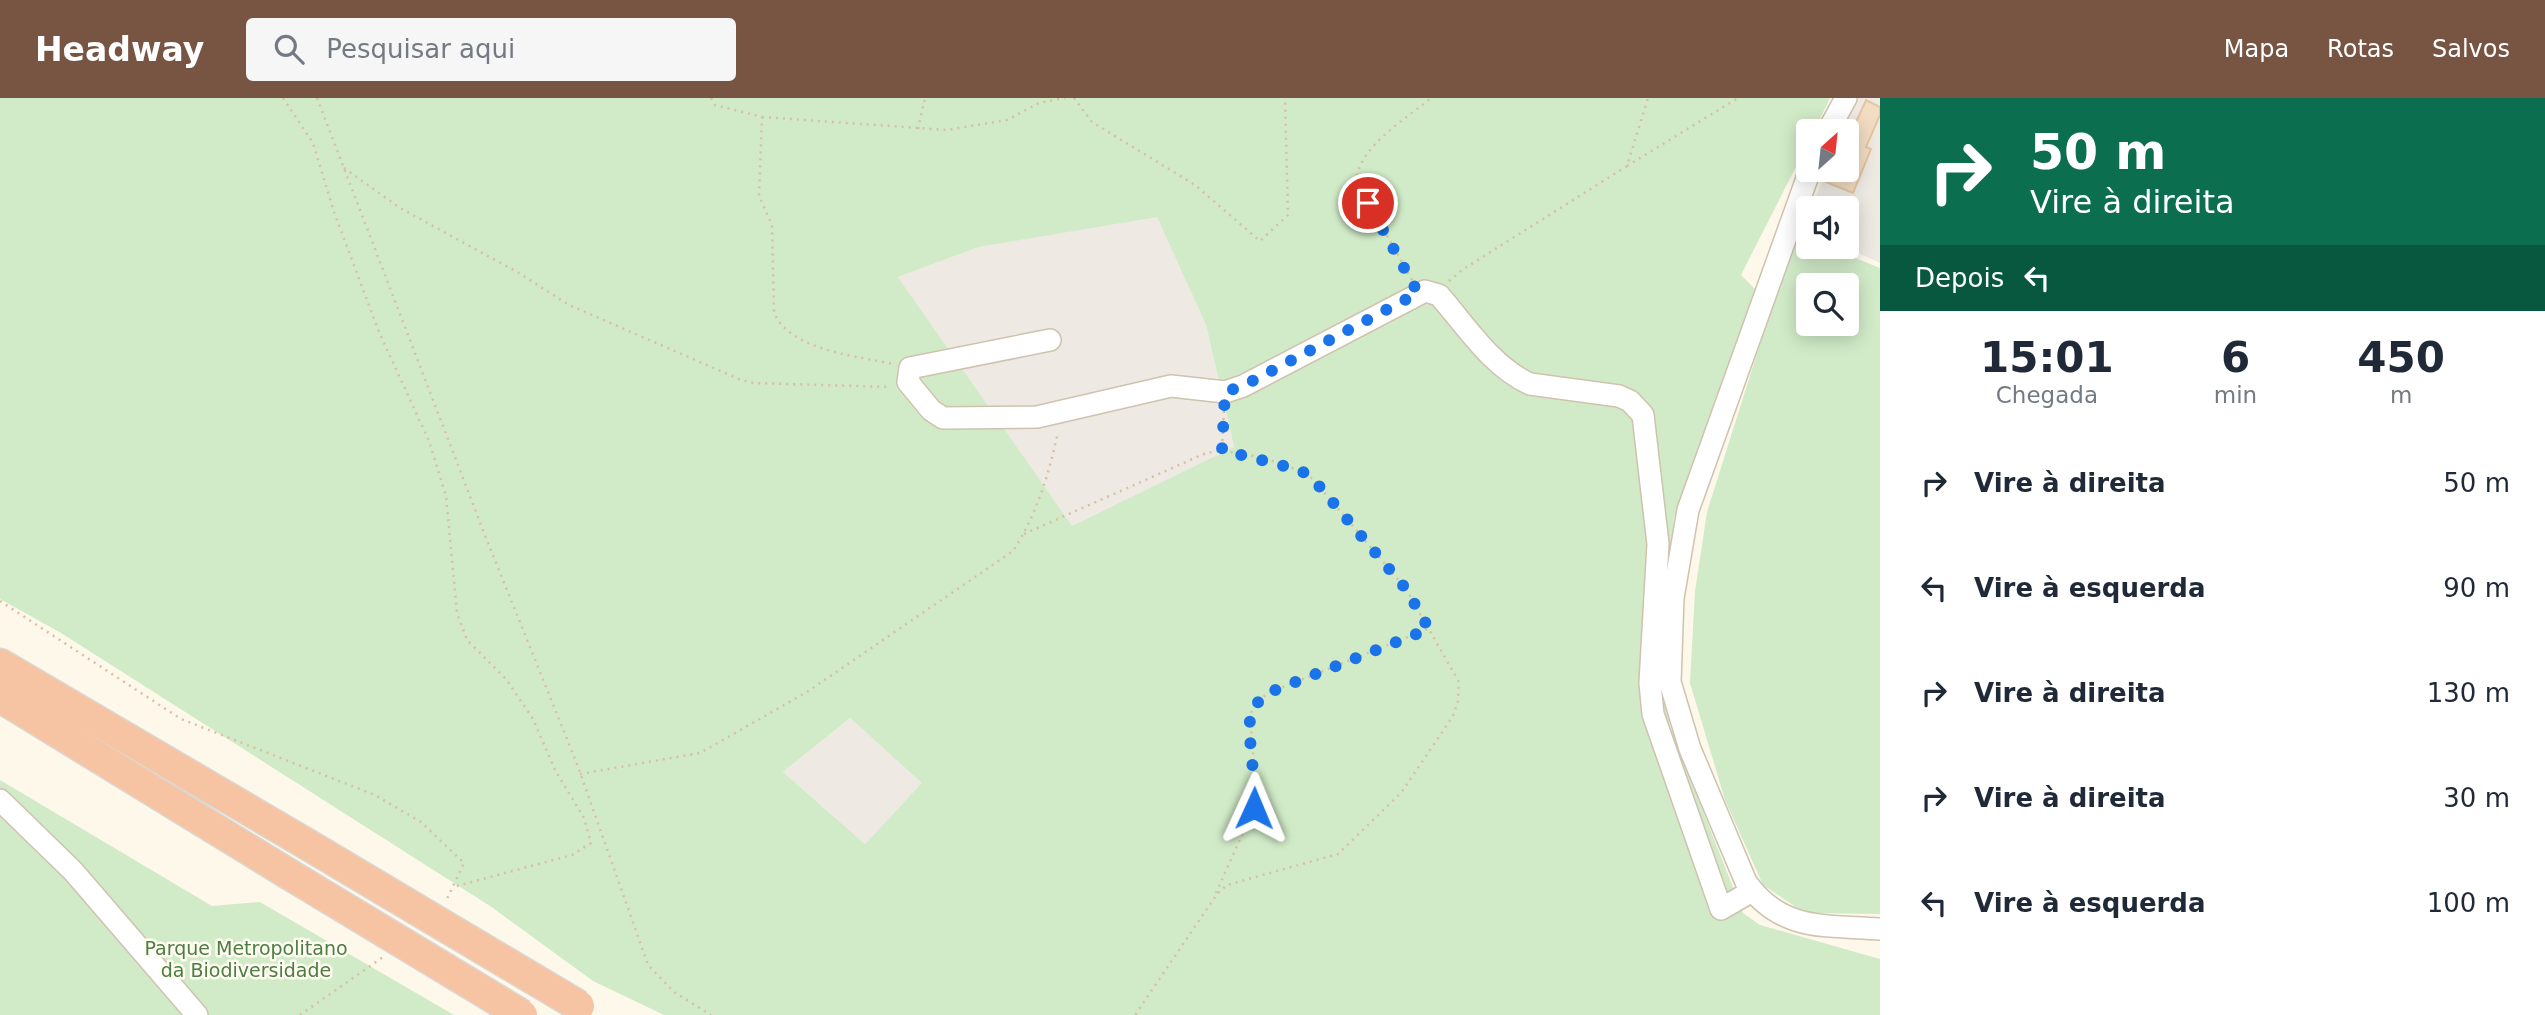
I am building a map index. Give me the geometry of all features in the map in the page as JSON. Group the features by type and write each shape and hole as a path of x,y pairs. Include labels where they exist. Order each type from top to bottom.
{"highway":[{"path":"0,664 589,1012"},
{"path":"0,697 522,1015"}],"lane":[{"path":"1835,119 1846,98"},
{"path":"1806,182 1688,510 1672,598 1670,682 1690,749 1752,891 1760,901 1796,923 1880,929"},
{"path":"1050,340 911,377 931,410 943,418 1037,417 1171,386 1225,392 1243,386 1426,293 1439,295 1500,365 1519,379 1530,384 1619,396 1630,401 1643,415 1658,544 1650,682 1653,713 1721,909 1752,891"},
{"path":"0,800 73,872 197,1015"}],"path":[{"path":"283,98 313,143 334,212 379,332 429,441 446,496 457,613 467,640 506,679 533,719 555,770 584,818 591,843 572,855 453,887"},
{"path":"317,98 580,774 648,965 674,992 711,1015"},
{"path":"711,98 715,105 762,117 947,130 1007,120 1039,103 1065,98"},
{"path":"918,128 925,98"},
{"path":"1074,98 1091,122 1195,185 1260,241 1288,215 1285,98"},
{"path":"1431,98 1371,149 1358,168 1356,181 1426,293 1738,98"},
{"path":"1627,166 1648,98"},
{"path":"762,117 759,196 772,225 774,312 778,323 784,330 825,349 911,377"},
{"path":"344,168 400,208 519,273 569,305 739,379 753,383 911,377"},
{"path":"1222,450 1225,392"},
{"path":"580,774 701,753 807,692 1013,551 1024,534 1047,480 1062,411"},
{"path":"1024,534 1206,453 1222,450 1300,470 1313,479 1406,589 1459,682 1458,701 1453,716 1401,793 1338,854 1227,885 1213,900 1135,1015"},
{"path":"0,601 181,719 374,794 421,822 464,863 447,900"},
{"path":"1213,900 1254,808 1256,790 1250,715 1256,703 1268,693 1429,629"},
{"path":"300,1015 355,974"}],"shaded area":[{"path":"1855,98 1880,98 1880,263 1859,253 1859,196 1816,196 1822,182 1859,182 1859,119 1847,119"},
{"path":"1157,216 1206,325 1234,448 1072,527 898,277 979,247"},
{"path":"850,718 923,783 865,844 783,772"}],"green space":[{"path":"0,98 1830,98 1820,119 1796,119 1796,167 1741,275 1756,290 1674,517 1661,666 1670,727 1743,913 1760,925 1880,959 1880,1015 664,1015 593,981 490,906 61,633 0,599","holes":["1157,217 1206,325 1234,447 1072,526 898,277 979,247","850,718 922,783 865,844 783,772"]},
{"path":"1795,233 1796,259 1858,259 1880,268 1880,914 1805,913 1763,885 1725,800 1690,683 1695,591 1707,512"},
{"name":"Parque Metropolitano da Biodiversidade","path":"0,780 212,906 260,902 454,1015 0,1015"}],"building":[{"path":"1866,100 1880,107 1880,115 1866,147 1871,149 1859,178 1859,119"},
{"path":"1826,182 1858,182 1853,193"}],"route":[{"path":"1254,808 1256,790 1250,715 1256,703 1268,693 1429,629 1406,589 1313,479 1300,470 1222,450 1225,392 1243,386 1418,293 1368,203"}]}
